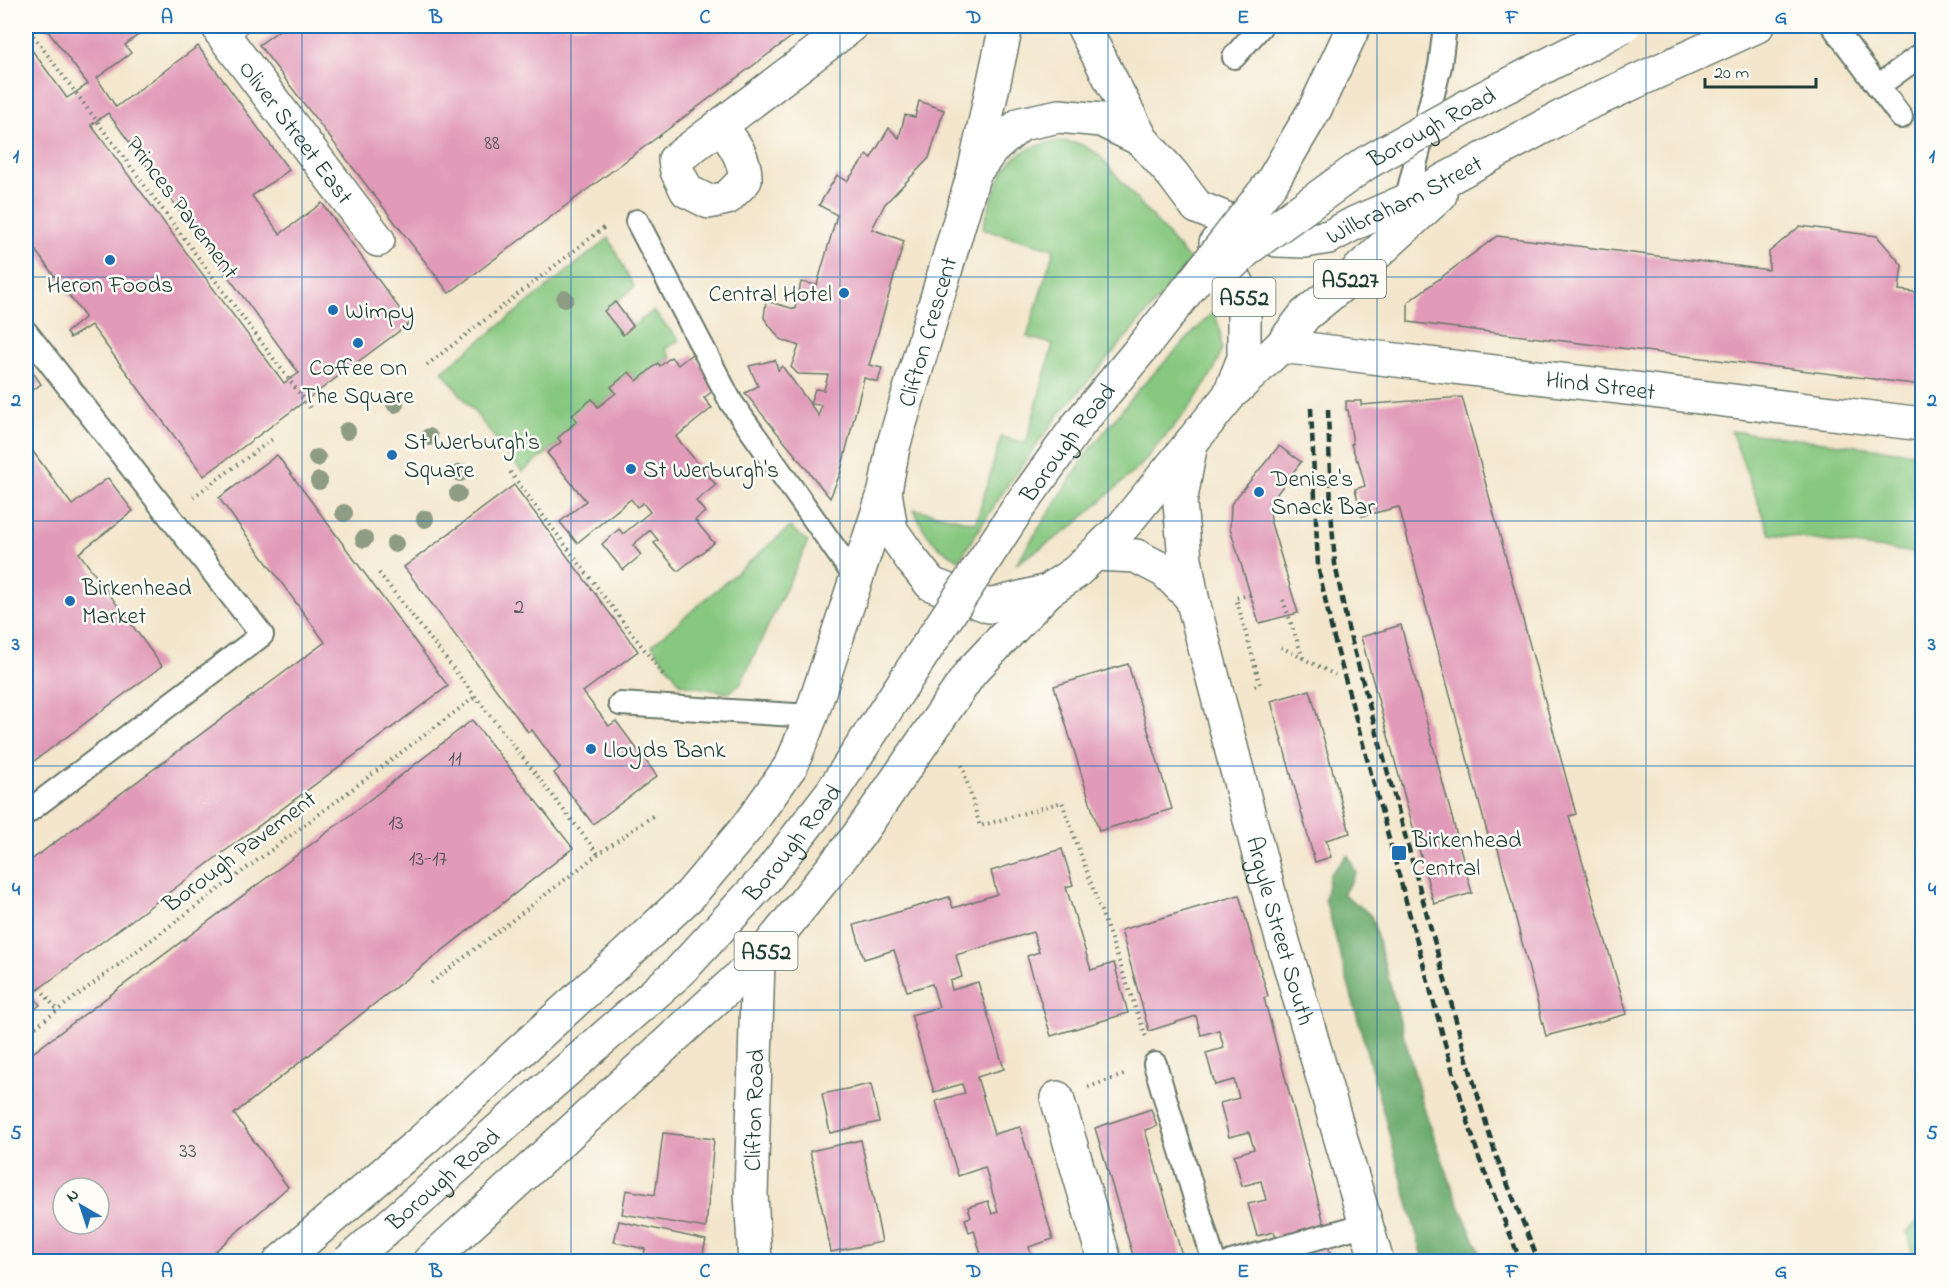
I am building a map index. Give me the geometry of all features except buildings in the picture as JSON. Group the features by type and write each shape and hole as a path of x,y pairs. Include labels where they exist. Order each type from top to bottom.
{"main road":[{"name":"Oliver Street East","path":"230,26 221,32 378,240"},
{"path":"720,126 851,26"},
{"name":"Clifton Crescent","path":"885,491 893,447 974,173 1006,26"},
{"name":"A552","path":"885,491 891,530 931,584 989,606 1048,591 1076,573 1124,525 1229,396 1245,358 1244,296 1197,207 1173,175 1142,141 1083,26"},
{"name":"Borough Road","path":"348,1262 680,972 765,879 832,792 1019,507 1078,424 1146,343 1272,182 1315,109 1354,26"},
{"name":"Borough Road","path":"1146,343 1251,246 1366,164 1470,105 1623,26"},
{"name":"A5227","path":"1475,164 1578,108 1757,26"},
{"name":"A552","path":"974,173 992,149 1021,124 1059,116 1101,120 1142,141"},
{"name":"Wilbraham Street","path":"1197,207 1277,240 1305,242 1329,237 1406,201 1475,164"},
{"name":"Wilbraham Street","path":"1229,396 1281,346 1305,315 1350,279 1475,164"},
{"name":"Hind Street","path":"1281,346 1923,424"},
{"name":"Argyle Street South","path":"1191,443 1180,503 1191,598 1272,904 1377,1262"},
{"name":"Borough Road","path":"280,1262 423,1140 690,895 748,826 792,764 811,716 885,491"},
{"name":"Argyle Street South","path":"1095,554 1136,556 1165,571 1191,598"},
{"name":"Borough Road","path":"429,1262 758,960 858,836 971,672 1048,591"},
{"name":"Clifton Road","path":"755,1262 751,1194 758,960"},
{"path":"1057,1098 1105,1262"}],"lane":[{"path":"1234,57 1261,26"},
{"path":"1406,201 1440,66 1446,26"},
{"path":"1833,26 1901,117"},
{"path":"1878,86 1923,54"},
{"path":"637,221 731,402 857,580"},
{"path":"26,332 262,635 26,813"},
{"path":"620,704 811,716"},
{"path":"1155,1064 1214,1262"},
{"path":"1232,1262 1367,1224"}],"path":[{"name":"Princes Pavement","path":"26,26 312,409"},
{"path":"427,365 612,222"},
{"path":"168,516 274,438"},
{"path":"510,472 660,670"},
{"path":"379,573 598,854"},
{"path":"1283,600 1303,658"},
{"path":"1281,647 1335,675"},
{"name":"Borough Pavement","path":"26,1034 475,697"},
{"path":"962,765 980,826 1062,802 1155,1064 1057,1098"},
{"path":"431,983 598,854 654,814"},
{"path":"40,988 57,1010"}],"green space":[{"path":"1061,141 1081,144 1098,154 1191,262 1058,416 1007,486 959,560 931,539 922,527 914,509 976,523 1001,437 1026,443 1053,344 1027,337 1054,249 982,229 998,181 1005,168 1026,150 1041,144"},
{"path":"609,238 634,287 615,303 633,326 653,311 679,340 665,349 671,357 660,366 658,363 637,381 629,372 611,387 616,393 598,407 592,399 577,421 558,438 561,442 522,472 442,371"},
{"path":"1214,311 1220,330 1222,349 1214,370 1193,403 1140,466 1071,528 1016,564 1088,452 1139,389"},
{"path":"1731,431 1922,454 1922,554 1770,534"},
{"path":"790,527 808,542 740,685 728,693 681,684 652,645"},
{"path":"1348,855 1356,873 1343,894 1371,915 1423,1105 1457,1201 1484,1261 1424,1261 1325,899 1330,874"},
{"path":"1922,1218 1922,1261 1914,1261 1907,1232"}],"railway":[{"path":"1311,408 1318,566 1332,631 1449,1058 1479,1158 1521,1262"},
{"path":"1328,409 1335,564 1348,628 1465,1053 1495,1153 1539,1262"}],"place":[{"name":"Heron Foods","path":"110,260"},
{"name":"Central Hotel","path":"844,293"},
{"name":"Wimpy","path":"333,310"},
{"name":"Coffee On The Square","path":"358,343"},
{"name":"St Werburgh's Square","path":"392,455"},
{"name":"St Werburgh's","path":"631,469"},
{"name":"Denise's Snack Bar","path":"1259,492"},
{"name":"Birkenhead Market","path":"70,601"},
{"name":"Lloyds Bank","path":"591,749"},
{"name":"Birkenhead Central","path":"1399,853"}]}
